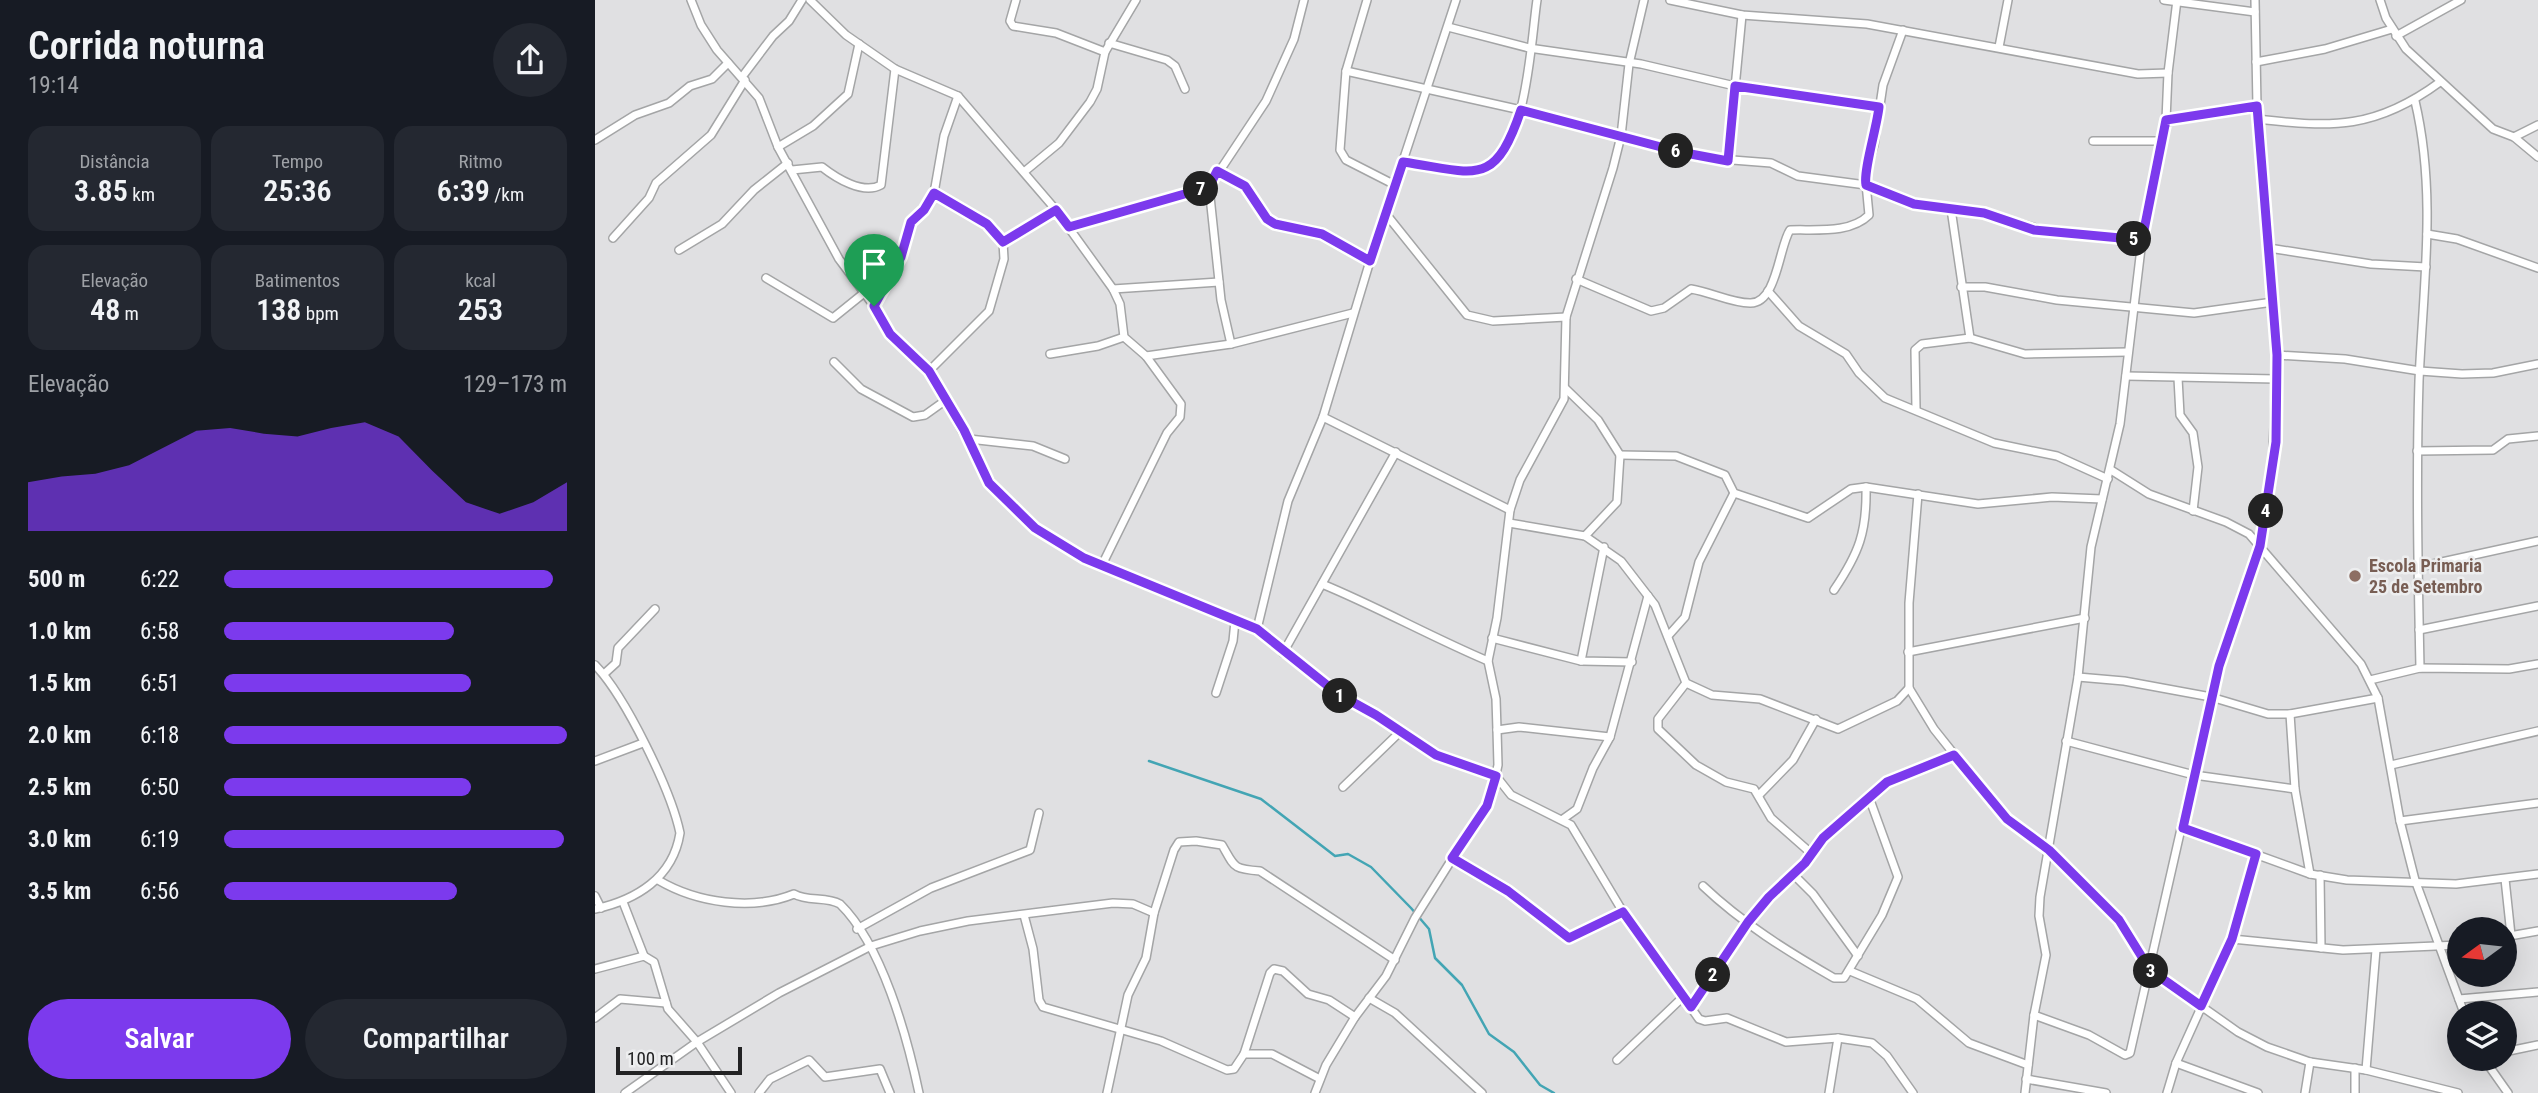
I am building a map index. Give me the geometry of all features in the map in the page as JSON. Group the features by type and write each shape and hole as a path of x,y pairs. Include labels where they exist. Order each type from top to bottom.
{"street":[{"path":"691,0 701,25 764,108 778,147 839,259 874,306 890,334 929,371 969,439 989,483 1019,514 1069,550 1257,629 1327,688 1442,758 1496,776 1511,795 1563,819 1579,833 1623,912 1699,1019 1705,1021 1727,1018 1777,1040 1862,1040 1882,1051 1913,1093"},
{"path":"613,238 649,198 656,183 711,135 743,78 777,32 789,21 802,0"},
{"path":"810,0 859,44 895,69 958,96 1069,227 1120,304 1124,337 1146,356 1182,410 1167,433 1101,565"},
{"path":"1016,0 1010,21 1013,26 1056,33 1105,52"},
{"path":"1024,173 1059,143 1090,103 1097,89 1109,43 1136,0"},
{"path":"1231,344 1222,311 1209,187 1217,171 1266,102 1294,39 1304,0"},
{"path":"1367,0 1346,71 1341,150 1346,160 1395,185"},
{"path":"1257,629 1288,501 1323,417 1353,313 1457,0"},
{"path":"1403,162 1461,170 1483,169 1495,164 1504,152 1521,110 1537,0"},
{"path":"1315,1093 1355,1017 1395,960 1415,918 1487,806 1496,776 1497,730 1496,699 1488,661 1510,510 1520,480 1559,410 1565,388 1566,317 1621,136 1629,64 1644,0"},
{"path":"1670,0 1742,15 1867,24 2138,74 2168,74"},
{"path":"1999,47 2008,0"},
{"path":"2164,0 2255,12"},
{"path":"2034,1015 2089,1035 2128,1055 2183,828 2211,697 2228,636 2260,546 2276,442 2277,355 2257,106 2255,0"},
{"path":"2380,0 2394,33 2439,82 2493,129 2514,137 2538,157"},
{"path":"2256,62 2394,33 2461,0"},
{"path":"2025,1093 2034,1015 2046,955 2039,916 2078,677 2091,547 2111,470 2126,376 2142,240 2166,120 2168,74 2177,1"},
{"path":"1728,161 1742,15"},
{"path":"1448,27 1529,48 1641,64 1735,86 1879,107"},
{"path":"1576,279 1651,311 1664,308 1691,289 1748,303 1759,302 1769,291 1790,230 1851,226 1867,218 1865,173 1874,145 1883,85 1903,30"},
{"path":"1109,43 1167,60 1175,66 1185,89"},
{"path":"778,147 813,126 849,94 859,44"},
{"path":"595,140 635,115 669,103 690,86 712,79 728,63"},
{"path":"679,250 722,224 754,190 790,167 822,167 837,179 870,188 881,185 895,69"},
{"path":"1346,71 1521,110 1728,161 1771,163 1807,178 1866,185 1914,204 1984,213 2053,233 2142,240"},
{"path":"2258,119 2332,126 2376,117 2415,101 2439,82"},
{"path":"874,306 901,257 911,222 924,210 934,193 944,136 958,96"},
{"path":"2415,101 2426,157 2427,234 2417,451 2420,668"},
{"path":"2166,120 2257,106"},
{"path":"2514,137 2538,125"},
{"path":"2093,141 2161,141"},
{"path":"1217,171 1245,186 1267,219 1275,224 1322,234 1370,261"},
{"path":"1069,227 1209,187"},
{"path":"929,371 989,312 1004,259 1003,242 987,224 934,193"},
{"path":"1951,209 1970,338"},
{"path":"1003,242 1056,210"},
{"path":"1386,214 1467,314 1493,321 1566,317"},
{"path":"2427,234 2457,239 2538,268"},
{"path":"2269,248 2371,264 2426,267"},
{"path":"766,278 833,318 864,293"},
{"path":"1112,289 1219,282"},
{"path":"1961,287 1985,287 2057,300 2207,313 2273,302"},
{"path":"1769,291 1799,326 1846,354 1859,373 1885,398 1916,408 1994,443 2048,453 2109,480"},
{"path":"1146,356 1231,344 1353,313"},
{"path":"1050,354 1098,346 1124,337"},
{"path":"1916,408 1916,346 1970,338 2025,354 2128,352"},
{"path":"2277,355 2345,359 2420,371 2493,373 2538,364"},
{"path":"834,362 861,389 913,417 925,415 947,400"},
{"path":"2126,376 2276,379"},
{"path":"2178,378 2180,415 2193,433 2198,467 2193,510"},
{"path":"1565,388 1598,420 1620,455 1618,502 1585,536"},
{"path":"1323,417 1510,510"},
{"path":"2417,451 2493,450 2516,436 2538,436"},
{"path":"969,439 1033,446 1065,459"},
{"path":"1283,653 1397,452"},
{"path":"1620,455 1676,456 1725,475 1734,493 1808,517 1851,489 1866,486 1978,504 2052,497 2102,499"},
{"path":"2111,470 2149,495 2238,527 2260,546 2349,649 2370,680 2378,698 2400,821 2415,880 2459,999 2538,992"},
{"path":"1833,590 1855,557 1863,533 1866,523 1866,486"},
{"path":"1668,636 1685,617 1699,562 1734,493"},
{"path":"1918,494 1909,591 1909,688 1954,755 2007,819 2049,850 2119,920 2150,970 2255,1042 2310,1062 2366,1070 2458,1093"},
{"path":"1509,523 1585,536 1604,547 1628,569 1648,596 1668,636 1686,683 1712,695 1760,699 1838,729 1897,701 1909,688"},
{"path":"2419,567 2538,541"},
{"path":"1581,661 1604,547"},
{"path":"1322,584 1376,606 1421,632 1488,661"},
{"path":"1563,819 1577,809 1593,768 1610,737 1648,596"},
{"path":"2419,630 2538,606"},
{"path":"604,674 616,663 618,648 655,608"},
{"path":"1908,652 2085,618"},
{"path":"1216,693 1233,641 1235,621"},
{"path":"1492,638 1581,661 1632,662"},
{"path":"2370,680 2420,668 2509,669 2538,664"},
{"path":"595,665 604,674 643,743 661,779 680,833 658,880 622,902 598,908 595,896"},
{"path":"2078,677 2109,678 2211,697 2253,712 2290,714 2378,698"},
{"path":"1686,683 1658,719 1658,729 1696,765 1726,782 1750,787 1759,795 1771,818 1812,854"},
{"path":"2290,714 2295,789 2310,874"},
{"path":"1759,795 1793,760 1816,719"},
{"path":"1497,730 1518,727 1610,737"},
{"path":"2391,765 2538,731"},
{"path":"1343,787 1401,732"},
{"path":"2066,741 2194,775 2295,789"},
{"path":"595,761 643,743"},
{"path":"1691,1007 1748,922 1812,854 1823,838 1870,800 1887,782 1954,755"},
{"path":"1703,886 1725,907 1778,946 1834,978 1844,978 1882,915 1898,877 1897,868 1870,800"},
{"path":"2400,821 2538,803"},
{"path":"857,929 931,888 1030,850 1039,813"},
{"path":"2183,828 2310,874 2361,881 2415,880 2425,885 2538,874"},
{"path":"1107,1093 1128,995 1150,946 1154,913 1179,842 1221,845 1229,860 1243,870 1260,871 1395,960"},
{"path":"2167,1093 2176,1063 2232,939 2256,854"},
{"path":"1452,858 1508,891 1569,938 1623,912"},
{"path":"1793,874 1813,894 1858,956"},
{"path":"2320,875 2321,948"},
{"path":"2505,879 2507,917"},
{"path":"658,880 692,897 713,901 772,902 794,894 804,899 834,901 846,910 871,947 901,1028 919,1093"},
{"path":"622,902 643,956 657,966 666,1003 697,1042 731,1093"},
{"path":"625,1093 697,1042 779,993 871,947 920,930 968,921 1113,903 1133,904 1154,913"},
{"path":"1024,915 1033,948 1040,1005 1120,1031 1161,1041 1227,1070 1234,1069 1244,1054 1270,973 1274,969 1283,971 1308,994 1329,1000 1355,1017"},
{"path":"2517,934 2538,931"},
{"path":"2232,939 2321,948 2376,950 2447,946"},
{"path":"2366,1070 2376,950"},
{"path":"595,969 643,956"},
{"path":"1850,971 1905,992 1969,1043 2028,1065"},
{"path":"1617,1060 1683,996"},
{"path":"1369,998 1395,1013 1477,1091"},
{"path":"595,1018 620,999 666,1003"},
{"path":"1829,1093 1838,1038"},
{"path":"2517,1049 2538,1045"},
{"path":"1244,1054 1272,1054 1320,1079"},
{"path":"759,1093 771,1079 809,1060 825,1077 880,1069 890,1093"},
{"path":"2305,1093 2310,1062"},
{"path":"2176,1063 2258,1093"},
{"path":"2355,1068 2355,1093"},
{"path":"2492,1071 2505,1092"},
{"path":"2026,1080 2106,1093"},
{"path":"2418,1093 2419,1082"}],"waterway":[{"path":"1149,761 1261,799 1335,856 1348,854 1371,867 1429,929 1435,958 1462,985 1489,1034 1514,1052 1540,1085 1554,1093"}],"place":[{"name":"Escola Primaria 25 de Setembro","path":"2355,576"}],"route":[{"path":"1735,86 1879,107 1877,131 1865,173 1866,185 1914,204 1976,211 2034,230 2053,233 2142,240 2166,120 2257,106 2277,355 2276,442 2260,546 2219,666 2183,828 2256,854 2232,939 2201,1006 2150,970 2119,920 2049,850 2007,819 1954,755 1887,782 1870,800 1823,838 1805,863 1769,897 1748,922 1691,1007 1623,912 1577,937 1565,937 1508,891 1452,858 1492,797 1496,776 1436,755 1365,708 1327,688 1257,629 1084,558 1035,528 989,483 964,430 929,371 890,334 874,306 901,257 911,222 924,210 934,193 993,228 1003,242 1056,210 1069,227 1209,187 1217,171 1245,186 1267,219 1275,224 1322,234 1370,261 1403,162 1472,171 1495,164 1511,139 1521,110 1680,152 1728,161 1735,86"}]}
